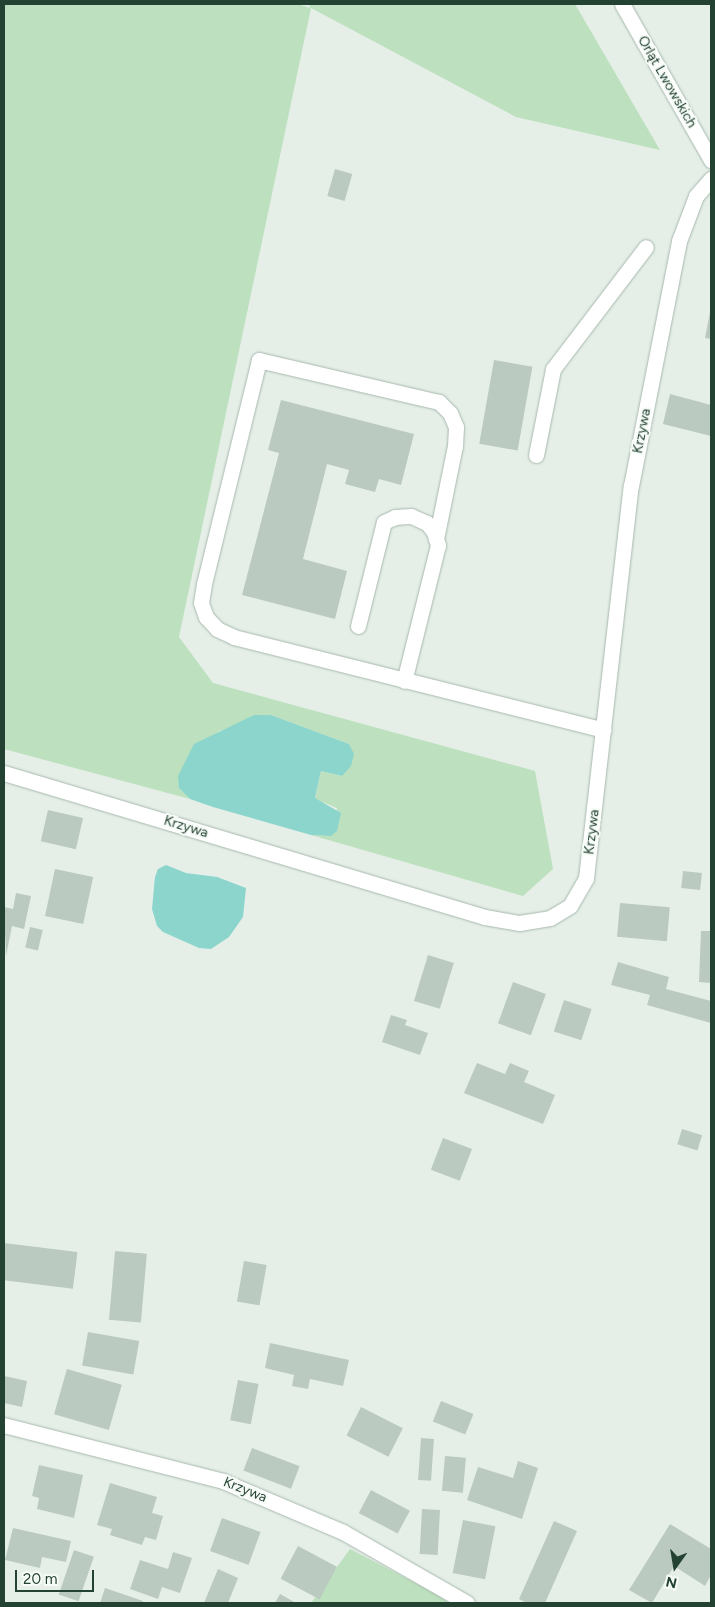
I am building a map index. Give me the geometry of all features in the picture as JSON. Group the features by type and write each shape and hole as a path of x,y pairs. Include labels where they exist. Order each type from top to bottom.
{"street":[{"name":"Orląt Lwowskich","path":"622,4 711,160"},
{"name":"Krzywa","path":"4,773 485,917 519,923 550,918 570,906 586,878 633,476 680,241 696,196 711,179"},
{"path":"536,455 554,369 646,247"},
{"path":"436,539 455,446 456,427 450,413 439,402 259,360 204,584 202,603 206,617 217,629 234,637 404,682 603,730"},
{"path":"358,626 384,522 395,517 412,516 427,523 438,545 404,682"},
{"name":"Krzywa","path":"4,1425 223,1481 343,1532 467,1603"}],"green space":[{"path":"4,4 298,4 310,8 309,4 575,4 660,150 516,117 311,8 179,637 213,683 535,771 553,869 523,896 311,835 331,836 337,808 315,799 321,771 342,776 349,744 271,715 254,715 234,727 219,731 179,788 190,799 4,749"},
{"path":"350,1549 440,1596 449,1603 311,1603"}],"water":[{"path":"254,715 271,715 349,744 354,754 351,766 342,776 321,771 315,798 341,813 337,831 331,836 311,835 213,807 190,799 179,788 178,776 194,744"},
{"path":"166,865 186,873 217,877 246,888 243,917 229,937 211,949 199,948 163,932 157,926 152,909 155,877 158,869"}],"building":[{"path":"335,169 352,174 345,201 327,196"},
{"path":"711,312 711,339 705,338"},
{"path":"494,360 532,367 518,450 479,444"},
{"path":"670,394 711,405 711,436 663,424"},
{"path":"281,400 414,434 401,485 379,479 375,492 345,484 349,470 327,464 303,559 347,571 335,619 242,595 279,453 268,450"},
{"path":"48,810 83,818 76,849 41,841"},
{"path":"55,869 93,877 83,924 45,916"},
{"path":"683,871 702,873 700,890 681,888"},
{"path":"16,893 31,896 24,929 12,926 6,956 4,907 13,909"},
{"path":"620,903 670,907 667,941 617,937"},
{"path":"30,927 43,930 38,950 25,947"},
{"path":"701,931 711,931 711,983 699,982"},
{"path":"428,955 454,963 440,1009 414,1001"},
{"path":"618,962 669,977 666,989 711,1001 711,1023 647,1005 650,995 611,985"},
{"path":"513,982 546,994 531,1035 498,1023"},
{"path":"564,1000 592,1009 581,1040 554,1031"},
{"path":"391,1015 407,1020 405,1025 428,1033 420,1055 382,1042"},
{"path":"477,1063 505,1074 510,1063 529,1071 524,1082 555,1095 543,1124 464,1093"},
{"path":"682,1129 702,1135 697,1150 677,1144"},
{"path":"443,1138 472,1149 460,1181 431,1170"},
{"path":"4,1243 77,1252 73,1289 4,1280"},
{"path":"115,1251 147,1254 141,1323 109,1320"},
{"path":"244,1261 267,1265 260,1305 237,1301"},
{"path":"88,1332 139,1341 133,1375 82,1365"},
{"path":"270,1343 349,1360 343,1386 310,1379 308,1389 292,1386 294,1375 265,1368"},
{"path":"67,1369 122,1385 109,1430 54,1414"},
{"path":"4,1376 27,1381 22,1407 4,1403"},
{"path":"238,1380 259,1384 251,1424 230,1420"},
{"path":"441,1401 473,1414 465,1435 433,1421"},
{"path":"361,1407 403,1428 388,1457 346,1436"},
{"path":"421,1438 434,1439 431,1481 418,1480"},
{"path":"252,1448 300,1466 291,1489 243,1470"},
{"path":"445,1456 466,1458 463,1493 442,1491"},
{"path":"518,1461 538,1468 522,1519 467,1500 478,1467 513,1478"},
{"path":"39,1465 83,1475 74,1518 37,1509 39,1498 32,1496"},
{"path":"110,1483 157,1497 152,1513 163,1516 156,1540 145,1537 142,1545 110,1535 112,1529 97,1525"},
{"path":"371,1490 410,1511 398,1534 359,1513"},
{"path":"422,1509 440,1510 438,1555 420,1554"},
{"path":"222,1518 261,1532 249,1565 210,1551"},
{"path":"463,1520 495,1526 485,1579 453,1573"},
{"path":"554,1521 577,1531 545,1603 527,1603 519,1599"},
{"path":"670,1524 711,1549 711,1575 705,1586 674,1566 652,1603 629,1590"},
{"path":"13,1528 71,1541 66,1562 42,1557 40,1568 5,1560"},
{"path":"298,1546 337,1567 319,1599 281,1579"},
{"path":"74,1550 94,1557 79,1601 59,1594"},
{"path":"173,1552 192,1558 180,1593 162,1587 158,1599 130,1589 140,1560 168,1569"},
{"path":"218,1569 238,1578 228,1603 204,1603"},
{"path":"105,1588 143,1601 142,1603 100,1603"},
{"path":"280,1594 296,1603 275,1603"}]}
